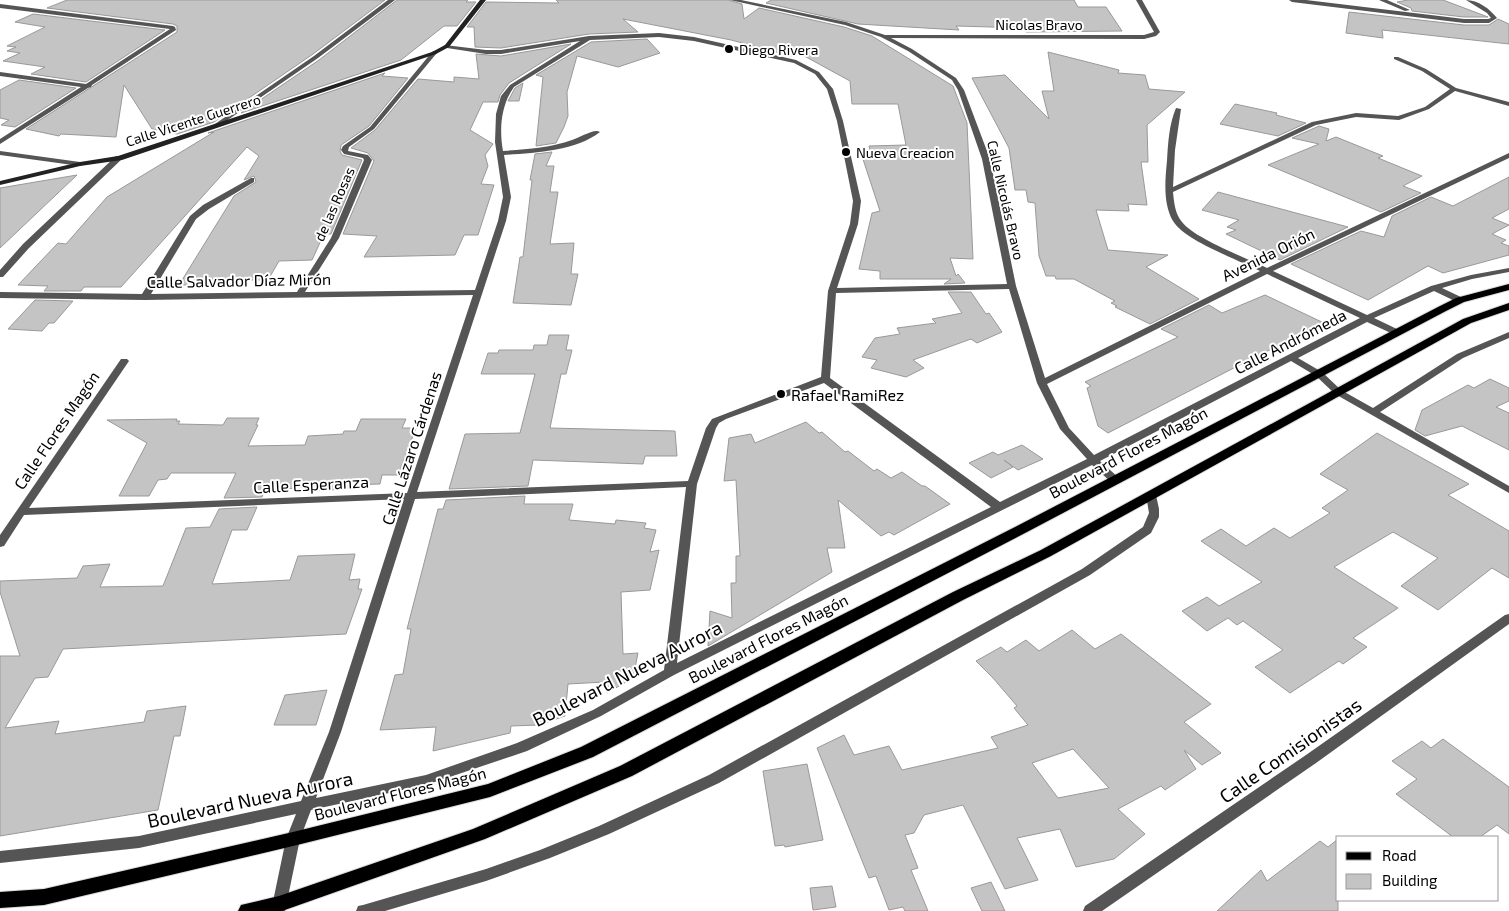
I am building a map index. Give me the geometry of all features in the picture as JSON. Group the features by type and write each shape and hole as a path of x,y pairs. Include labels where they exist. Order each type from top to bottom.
{"main road":[{"name":"Boulevard Flores Magón","path":"0,900 44,897 293,839 490,790 587,752 1115,480 1396,332 1460,300 1509,287"},
{"path":"247,911 278,907 478,834 626,771 958,596 1046,553 1467,321 1509,306"}],"street":[{"path":"214,127 316,57 392,0"},
{"path":"483,0 447,46 476,51 501,52 589,38 678,36 796,62 817,73 830,89 833,97 850,162 857,201 854,224 832,290 825,379"},
{"name":"Calle Nicolás Bravo","path":"733,0 846,24 883,36 954,78 961,90 986,159 1012,286 1042,383 1065,429 1093,460 1115,480"},
{"name":"Nicolas Bravo","path":"883,36 1144,37 1154,35 1157,32 1138,0"},
{"path":"1292,0 1464,21 1489,21 1494,18 1489,12 1469,0"},
{"path":"1382,0 1419,15"},
{"path":"0,6 173,28 173,30 89,86 0,142"},
{"name":"Calle Lázaro Cárdenas","path":"278,907 293,839 335,732 502,221 507,197 500,153 499,114 504,96 512,86 589,38"},
{"name":"Calle Vicente Guerrero","path":"0,275 26,246 119,158 434,53 447,46"},
{"name":"de las Rosas","path":"300,294 335,238 368,160 366,156 346,153 344,150 346,146 372,128 434,53"},
{"path":"1396,58 1424,70 1454,89 1509,104"},
{"path":"0,74 89,86"},
{"path":"1170,190 1314,123 1356,115 1399,118 1427,108 1454,89"},
{"path":"1178,109 1170,153 1170,190 1176,220 1183,228 1198,238 1396,332"},
{"path":"500,153 553,148 577,143 597,132"},
{"path":"0,152 80,164"},
{"name":"Avenida Orión","path":"1042,383 1266,271 1509,155"},
{"path":"0,183 80,164 119,158"},
{"path":"145,297 192,218 206,207 251,180"},
{"name":"Calle Andrómeda","path":"1093,460 1366,319 1434,288 1471,277 1509,270"},
{"path":"832,290 1012,286"},
{"path":"1434,288 1460,300"},
{"name":"Calle Salvador Díaz Mirón","path":"0,295 145,297 478,292"},
{"path":"1374,412 1460,356 1509,334"},
{"path":"1290,357 1319,374 1338,392 1509,490"},
{"name":"Calle Flores Magón","path":"0,544 124,360"},
{"path":"670,672 692,484 711,428 715,421 825,379"},
{"path":"825,379 999,506"},
{"name":"Boulevard Nueva Aurora","path":"0,857 139,842 426,780 522,747 598,714 670,672 1093,460"},
{"name":"Calle Esperanza","path":"21,512 692,484"},
{"path":"363,911 486,875 545,854 604,830 714,779 1086,572 1147,530 1153,522 1155,511 1151,495"},
{"name":"Calle Comisionistas","path":"1090,911 1311,759 1509,618"}],"building":[{"path":"67,0 385,0 313,54 214,122 177,134 152,129 124,85 116,137 61,134 59,136 26,129 177,32 177,26 47,8"},
{"path":"397,0 468,0 466,2 476,2 457,26 444,26 401,60 241,113 319,60"},
{"path":"556,0 728,0 742,4 744,19 759,8 844,27 872,36 953,86 967,123 973,259 950,258 956,276 958,274 965,283 944,284 951,279 880,279 880,271 859,269 872,213 880,211 860,150 870,150 869,146 906,145 898,104 852,104 850,81 797,52 791,56 731,40 623,19 638,32 589,34 501,48 475,47 474,27 467,27 486,2 559,3"},
{"path":"771,0 1074,0 1078,7 1106,7 1122,31 1026,32 1025,28 956,26 959,30 858,24 766,3"},
{"path":"1408,0 1443,0 1488,17 1464,17 1412,11 1411,8 1397,2"},
{"path":"1349,12 1464,25 1489,25 1498,19 1509,24 1509,44 1382,30 1383,38 1346,33"},
{"path":"33,14 165,30 86,82 31,74 45,67 3,61 20,53 7,51 16,47 7,46 45,27 15,22"},
{"path":"647,39 660,53 618,67 577,56 567,92 568,116 564,127 556,143 536,146 543,77 536,75 591,42"},
{"path":"571,44 509,83 500,95 498,102 483,102 470,130 493,144 485,155 488,166 481,184 494,185 478,235 464,235 455,255 364,257 377,236 343,234 374,161 368,153 351,148 375,130 418,79 454,82 454,77 479,79 476,54 501,56"},
{"path":"1048,52 1119,70 1118,73 1145,75 1149,89 1185,92 1147,125 1148,162 1141,162 1147,205 1128,204 1129,211 1096,210 1108,250 1168,255 1146,267 1199,299 1150,324 1115,307 1117,306 1111,303 1115,301 1074,279 1056,279 1055,276 1046,276 1039,256 1035,203 1028,202 1026,190 1015,190 1009,148 972,78 1005,75 1049,119 1042,91 1054,91"},
{"path":"385,73 382,76 408,78 369,126 341,145 340,151 342,155 362,160 331,234 324,234 312,260 279,261 268,280 235,280 233,285 179,285 234,196 256,182 254,176 244,180 259,156 247,147 121,287 84,287 81,291 44,291 48,286 18,285 58,243 66,244 107,197 214,132 208,133"},
{"path":"19,80 76,88 15,127 1,125 9,120 0,118 0,90"},
{"path":"523,83 519,101 508,101 515,88"},
{"path":"1235,104 1277,113 1276,115 1306,123 1278,136 1220,124"},
{"path":"1319,126 1329,129 1326,141 1336,137 1383,156 1378,158 1422,176 1403,186 1421,193 1381,212 1268,165 1319,144 1292,138"},
{"path":"552,152 546,166 554,166 550,192 558,192 550,244 574,243 571,274 578,274 571,305 513,303 520,257 523,257 532,180 530,180 535,154"},
{"path":"77,175 0,248 0,188"},
{"path":"1509,177 1509,209 1492,218 1509,225 1492,234 1506,240 1501,243 1509,246 1509,255 1443,273 1428,266 1368,300 1291,264 1361,231 1384,237 1392,216 1431,197 1453,206"},
{"path":"1218,192 1348,227 1280,260 1226,234 1236,230 1227,227 1239,220 1202,210"},
{"path":"948,292 971,292 986,314 989,313 1002,332 977,343 971,339 913,360 924,368 906,377 871,368 877,360 862,357 875,338 900,334 897,328 936,323 932,319 962,313"},
{"path":"1265,295 1326,324 1259,355 1108,433 1098,426 1087,388 1091,386 1085,382 1178,337 1161,329 1209,305 1222,313"},
{"path":"35,300 73,301 54,323 49,323 42,331 8,329"},
{"path":"549,335 569,335 566,350 572,350 566,374 561,374 550,428 675,431 677,456 645,456 643,464 533,460 528,486 449,489 465,434 520,433 535,374 481,374 488,353 498,353 499,350 533,350 534,345 547,345"},
{"path":"1490,379 1509,388 1509,401 1496,407 1509,413 1509,450 1462,426 1425,436 1415,430 1422,410 1468,385 1474,388"},
{"path":"227,418 259,418 256,425 258,425 248,446 305,445 308,436 343,434 344,431 356,431 361,419 406,419 402,428 416,428 398,475 382,475 380,484 348,485 347,489 311,491 312,488 265,489 262,497 224,498 236,473 171,473 167,479 158,480 149,496 119,496 147,443 107,420 177,419 176,421 180,421 178,424 223,425"},
{"path":"806,422 819,433 822,432 845,452 848,451 874,471 877,469 891,478 902,472 950,504 894,535 889,532 881,536 838,500 845,548 827,548 832,572 708,646 710,611 732,618 731,583 736,583 736,556 740,556 736,480 724,481 729,438 751,434 755,443"},
{"path":"1377,433 1469,484 1448,495 1509,531 1509,578 1492,568 1438,610 1401,586 1438,558 1393,532 1334,567 1398,608 1353,638 1367,647 1343,664 1339,661 1290,693 1255,667 1283,650 1243,621 1237,625 1228,618 1207,631 1182,611 1207,597 1219,606 1262,582 1201,541 1221,529 1246,546 1274,528 1290,538 1330,513 1322,508 1348,490 1320,474"},
{"path":"1022,445 1043,459 1018,470 1004,460 1013,467 991,478 969,463 993,452 998,455"},
{"path":"525,496 524,504 573,504 569,520 615,524 616,520 646,523 644,528 656,530 650,552 659,550 650,590 621,592 623,654 638,653 633,678 607,693 605,682 568,684 565,716 539,725 511,726 510,733 433,751 436,727 380,730 395,675 403,674 411,629 407,629 438,509 443,509 446,500"},
{"path":"257,507 247,530 232,530 212,584 290,580 298,556 355,554 349,580 360,579 358,589 362,589 346,634 63,649 48,677 35,678 5,728 59,721 55,734 144,722 147,711 186,706 180,736 174,736 158,810 0,836 0,656 20,656 0,592 0,581 77,578 83,566 110,564 100,587 163,586 186,528 210,527 219,509"},
{"path":"1072,630 1095,649 1121,634 1211,704 1184,722 1221,753 1202,765 1184,750 1196,769 1165,790 1161,786 1118,809 1145,834 1114,859 1076,867 1060,829 1017,838 1038,880 1005,889 963,805 924,815 914,833 905,835 918,868 911,870 928,911 905,911 903,907 889,910 876,876 869,878 817,748 844,735 854,755 889,746 902,770 998,748 991,737 1028,725 1014,708 1017,706 976,661 1001,647 1007,652 1026,640 1039,651","holes":["1073,749 1109,788 1058,798 1032,763"]},
{"path":"327,690 316,725 274,725 285,695"},
{"path":"1443,739 1509,787 1509,834 1497,825 1481,836 1452,836 1396,794 1417,779 1392,761 1422,741 1431,748"},
{"path":"807,764 823,840 785,847 784,845 775,846 763,771"},
{"path":"1320,841 1328,847 1336,841 1336,901 1338,901 1338,911 1217,911 1261,870 1267,881"},
{"path":"991,882 1005,911 982,911 971,888"},
{"path":"832,886 836,907 813,910 810,888"}],"place":[{"name":"Diego Rivera","path":"729,49"},
{"name":"Nueva Creacion","path":"846,152"},
{"name":"Rafael RamiRez","path":"781,394"}]}
